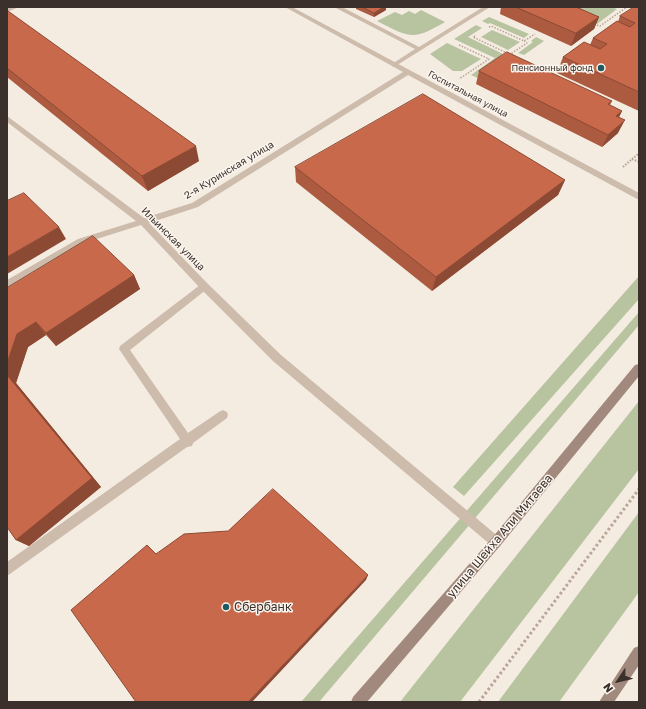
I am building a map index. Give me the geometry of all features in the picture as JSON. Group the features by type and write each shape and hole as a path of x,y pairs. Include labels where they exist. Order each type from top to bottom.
{"main road":[{"name":"улица Шейха Али Митаева","path":"358,702 496,542 639,368"},
{"path":"606,702 639,653"}],"street":[{"path":"7,10 16,7"},
{"name":"Госпитальная улица","path":"288,7 639,197"},
{"path":"337,7 419,49"},
{"path":"394,64 487,7"},
{"name":"2-я Куринская улица","path":"7,284 81,241 195,205 408,72"},
{"name":"Ильинская улица","path":"7,118 142,221 204,286 277,358 496,542"},
{"path":"188,442 124,349 204,286"},
{"path":"7,570 188,442 223,415"}],"path":[{"path":"593,24 600,26 627,7"},
{"path":"484,31 491,26 527,43 507,56 514,59"},
{"path":"478,34 473,37 510,54"},
{"path":"524,41 535,34"},
{"path":"440,36 489,59 457,79"},
{"path":"624,172 620,170 639,153"},
{"path":"632,159 639,162"},
{"path":"479,702 639,490"}],"green space":[{"path":"556,7 611,7 617,9 597,24"},
{"path":"421,10 445,22 418,35 411,35 397,31 377,21 395,12 402,15 409,11 415,14"},
{"path":"489,17 529,34 524,38 482,21"},
{"path":"476,25 482,28 468,37 503,54 501,56 549,78 482,80 471,75 495,58 454,39"},
{"path":"492,30 520,42 508,50 481,37"},
{"path":"536,37 544,41 524,55 518,53 533,42 531,41"},
{"path":"447,43 481,59 462,71 453,71 430,54"},
{"path":"639,276 639,299 464,496 453,487"},
{"path":"639,312 639,325 319,702 301,702"},
{"path":"639,401 639,469 460,702 400,702"},
{"path":"639,512 639,592 559,702 498,702"}],"building":[{"path":"363,7 384,7 374,13"},
{"path":"516,7 576,7 599,17 576,33"},
{"path":"634,7 639,7 639,92 563,57 584,42 600,49 607,44 593,38 617,21 630,27 635,23 620,16"},
{"path":"7,11 196,146 142,176 7,68"},
{"path":"507,52 612,101 608,104 622,111 616,116 625,120 608,135 479,71"},
{"path":"423,94 565,180 436,277 295,167"},
{"path":"24,193 59,227 7,257 7,201"},
{"path":"93,236 134,275 46,333 36,322 17,334 7,363 7,288"},
{"path":"7,375 92,478 16,540 7,527"},
{"path":"273,489 368,575 248,702 136,702 71,610 147,545 156,554 184,534 228,531"}],"place":[{"name":"Пенсионный фонд","path":"601,68"},
{"name":"Сбербанк","path":"226,607"}]}
